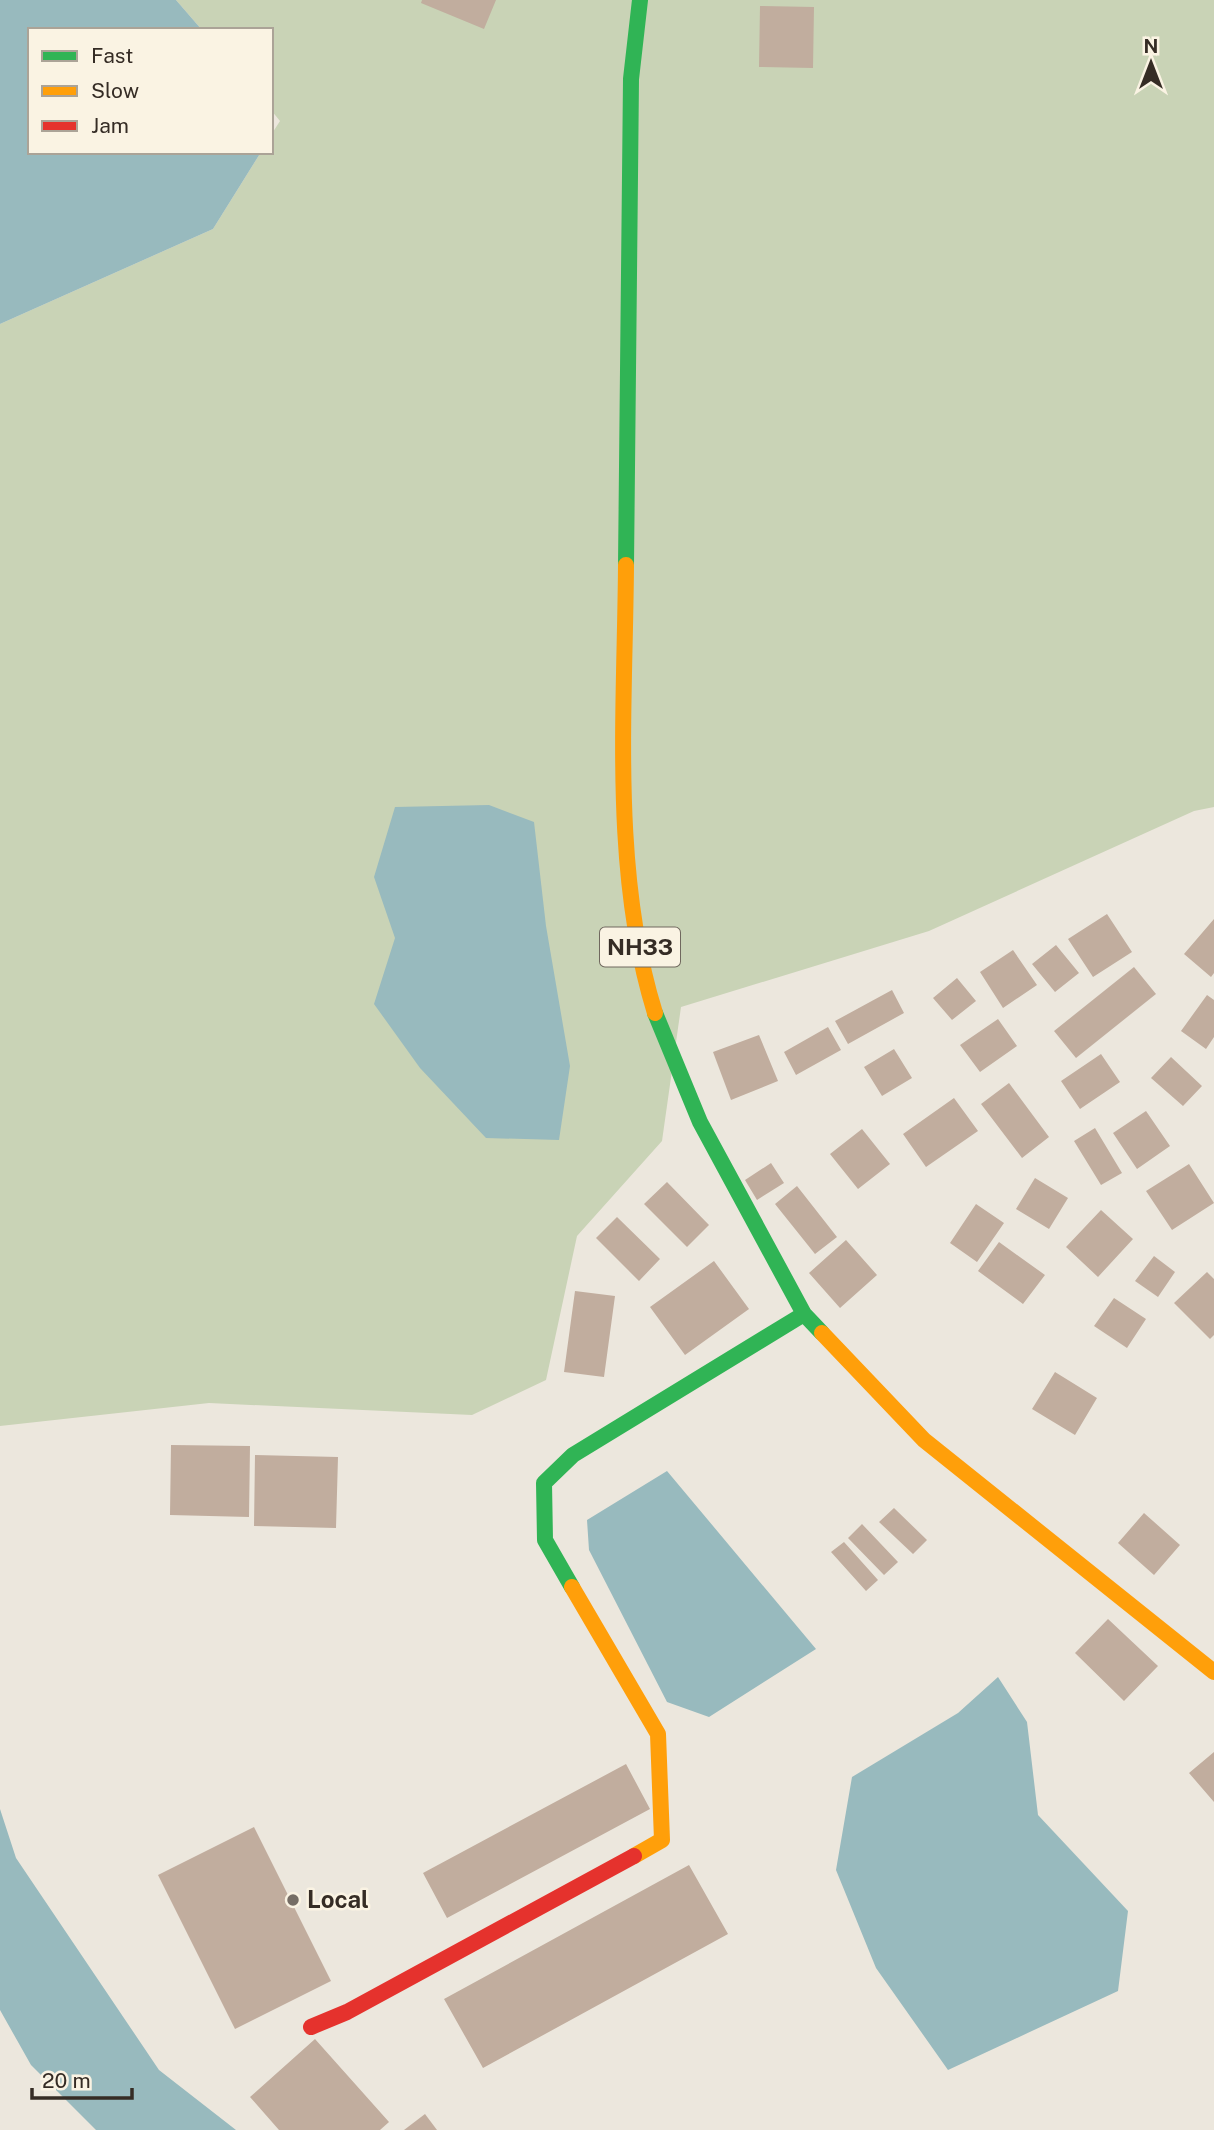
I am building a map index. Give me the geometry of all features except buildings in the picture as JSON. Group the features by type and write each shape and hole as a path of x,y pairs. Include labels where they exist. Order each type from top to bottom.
{"main road":[{"name":"NH33","path":"640,0 631,79 624,812 633,914 654,1010 700,1122 804,1314 924,1440 1214,1672"},
{"path":"311,2027 347,2012 662,1840 658,1734 545,1540 544,1483 573,1455 804,1314"}],"green space":[{"path":"176,0 1214,0 1214,807 1194,811 929,931 681,1007 662,1141 577,1236 546,1380 472,1415 209,1403 0,1426 0,324 213,229 260,154 273,154 273,132 280,121 273,112 273,28 200,28"}],"water":[{"path":"0,0 176,0 200,28 28,28 28,154 260,154 213,229 0,324"},
{"path":"489,805 534,822 546,926 570,1066 559,1140 486,1138 420,1068 374,1004 395,938 374,877 395,807"},
{"path":"667,1471 816,1649 709,1717 667,1702 589,1550 587,1520"},
{"path":"998,1677 1027,1722 1038,1815 1128,1911 1118,1991 948,2070 876,1968 836,1870 852,1777 958,1713"},
{"path":"0,1809 16,1858 159,2070 236,2130 96,2130 31,2065 0,2010"}],"traffic: fast":[{"path":"626,565 631,79 640,0"},
{"path":"655,1013 700,1122 804,1314 822,1333"},
{"path":"572,1587 545,1540 544,1483 573,1455 804,1314"}],"traffic: slow":[{"path":"626,565 623,733 626,848 641,959 655,1013"},
{"path":"822,1333 924,1440 1214,1672"},
{"path":"572,1587 658,1734 662,1840 634,1856"}],"traffic: jam":[{"path":"311,2027 347,2012 634,1856"}],"place":[{"name":"Local","path":"293,1900"}]}
